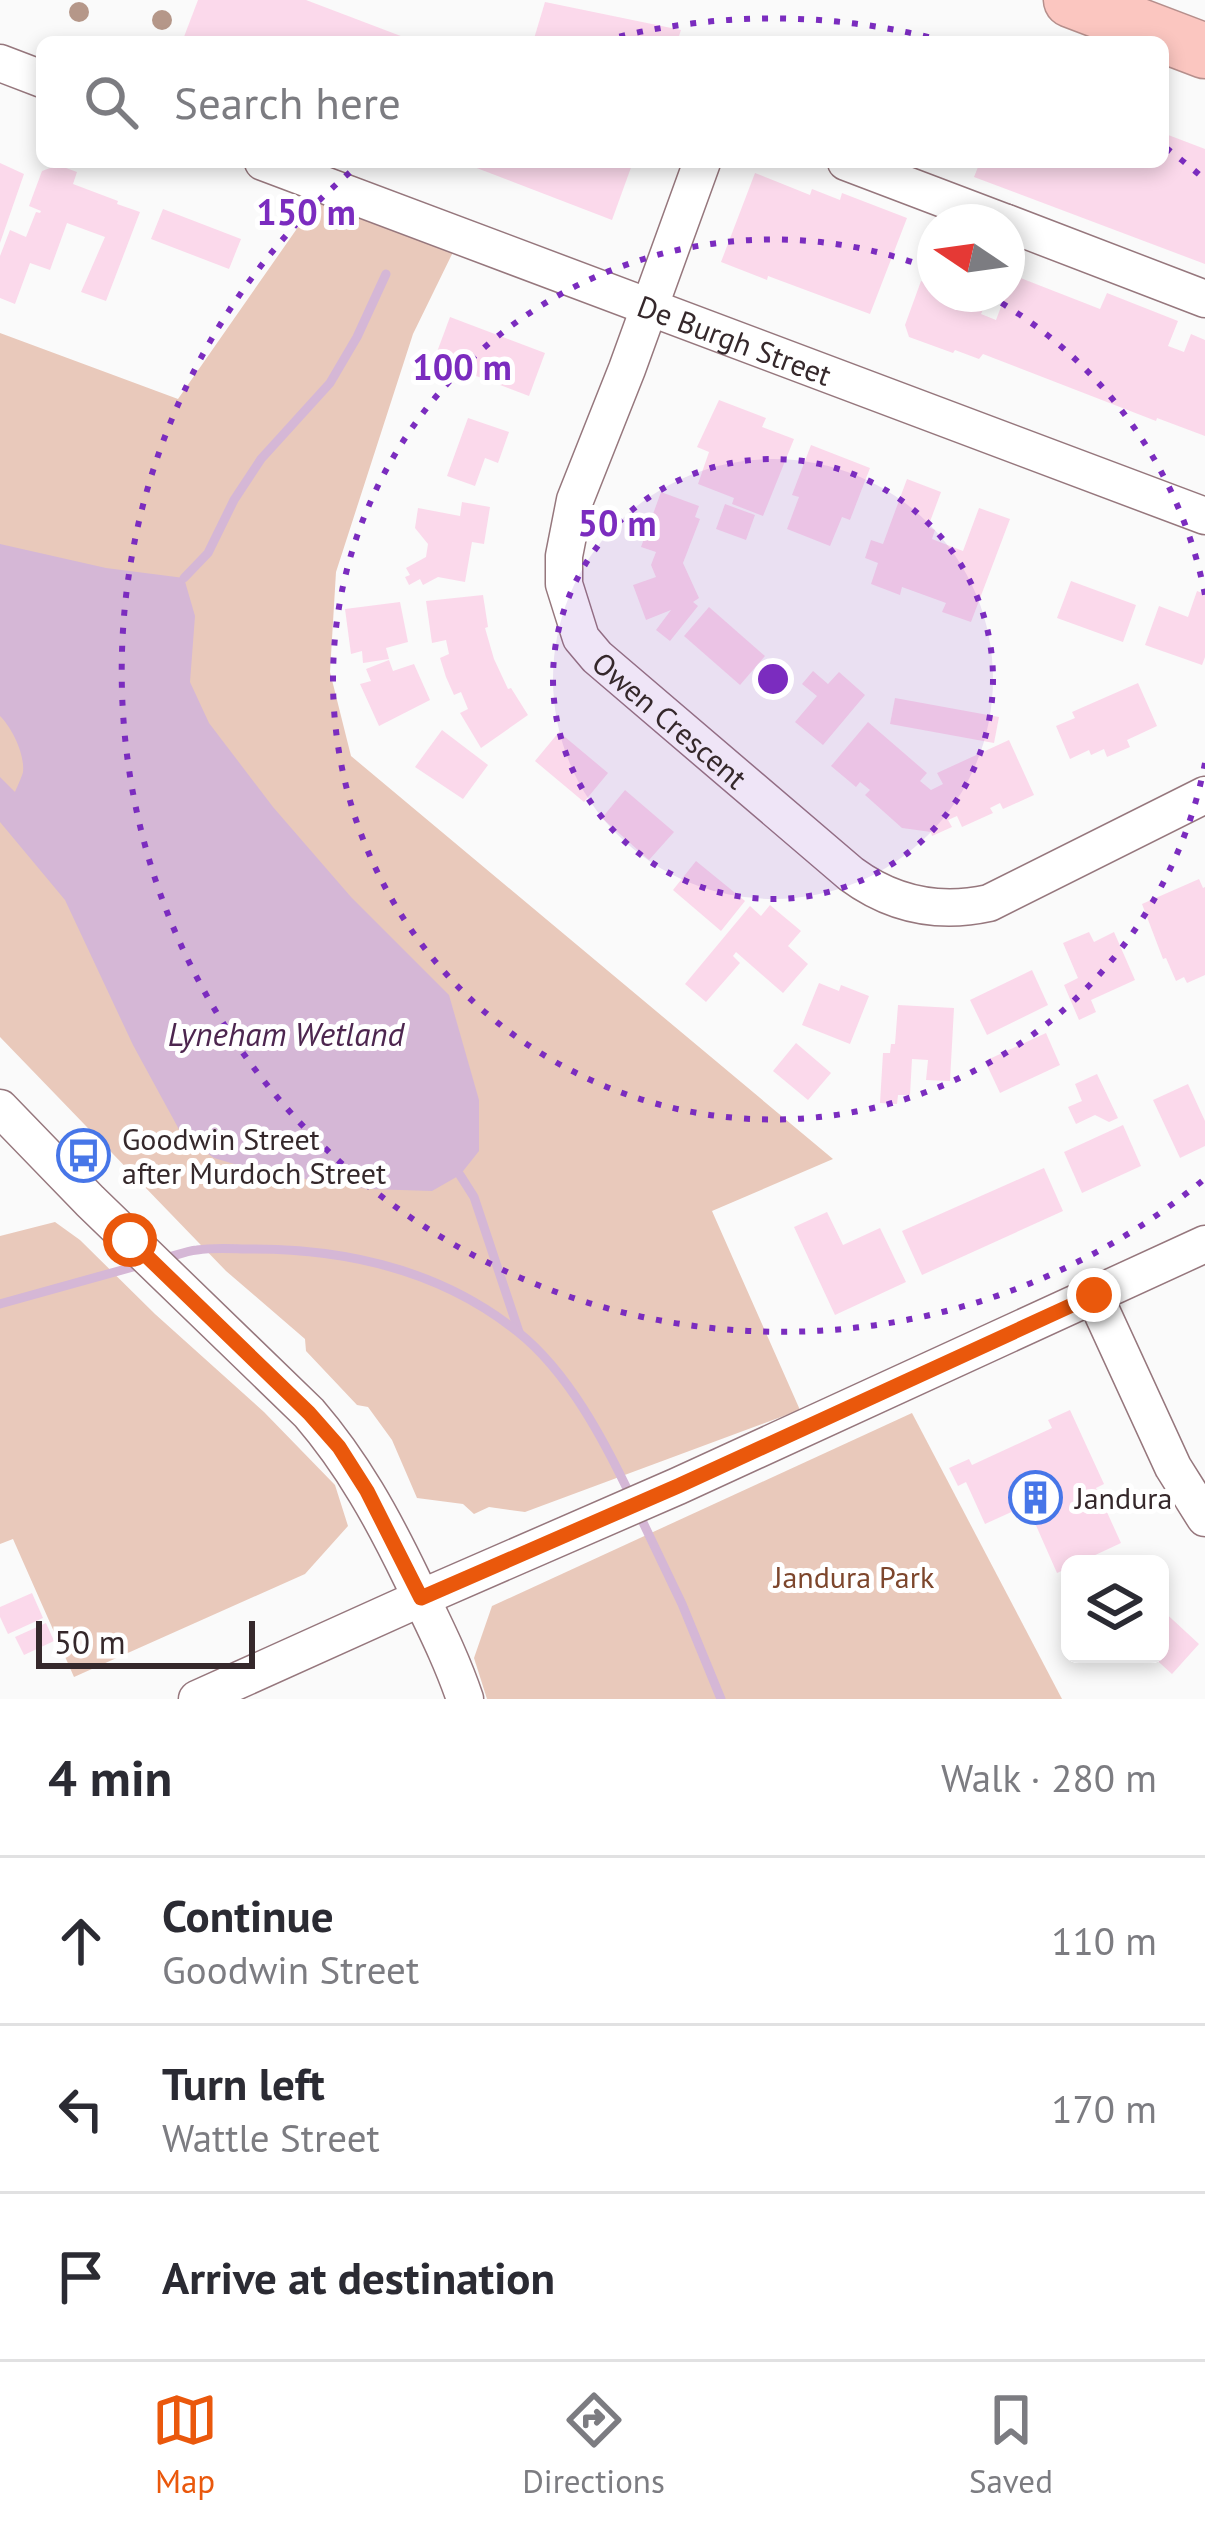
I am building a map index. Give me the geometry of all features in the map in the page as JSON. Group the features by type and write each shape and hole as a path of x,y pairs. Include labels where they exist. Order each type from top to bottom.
{"highway":[{"path":"1071,0 1167,36"},
{"path":"1169,37 1205,50"}],"street":[{"path":"0,63 36,77"},
{"name":"De Burgh Street","path":"279,168 1205,516"},
{"name":"Owen Crescent","path":"700,168 575,500 564,556 564,584 581,638 620,679 850,874 869,888 914,905 963,908 989,902 1205,795"},
{"path":"862,168 956,204"},
{"path":"1025,230 1205,298"},
{"path":"0,1108 339,1447 367,1491 452,1659 465,1699"},
{"path":"197,1699 678,1486 1205,1244"},
{"path":"1094,1295 1173,1468 1205,1517"}],"green space":[{"path":"319,197 455,248 413,334 336,572 330,672 351,756 833,1159 712,1211 800,1410 525,1512 489,1507 474,1514 463,1504 417,1498 392,1440 368,1407 357,1405 306,1351 305,1339 226,1271 0,1037 0,333 178,399"},
{"path":"55,1222 264,1412 335,1485 348,1526 305,1574 74,1677 13,1539 0,1544 0,1236"},
{"name":"Jandura Park","path":"912,1413 1062,1699 487,1699 474,1658 492,1606"}],"water":[{"name":"Lyneham Wetland","path":"0,544 106,568 184,578 195,616 190,682 209,723 351,897 449,995 479,1100 479,1151 460,1175 432,1191 369,1189 261,1172 214,1158 182,1135 133,1045 65,900 0,822 0,777 15,792 23,765 17,742 0,716"}],"building":[{"path":"198,0 306,0 401,36 184,36"},
{"path":"545,2 681,30 679,36 535,36"},
{"path":"1169,135 1205,149 1205,264 974,177 978,168 1169,168"},
{"path":"0,163 24,174 0,243"},
{"path":"66,168 77,172 73,184 140,212 106,301 81,292 105,237 67,223 50,270 30,263 15,304 0,298 0,256 10,230 26,237 36,212 41,211 29,206 42,171"},
{"path":"477,168 631,168 612,220"},
{"path":"755,173 810,195 812,189 840,200 842,193 907,218 870,314 721,262"},
{"path":"163,209 241,239 229,269 151,239"},
{"path":"1025,280 1100,309 1107,293 1178,321 1168,346 1184,352 1191,334 1205,340 1205,436 983,354 979,359 909,337 905,325 917,292 917,312 982,312 996,320 999,312 1025,312"},
{"path":"450,317 545,353 529,396 434,360"},
{"path":"719,400 766,418 762,427 794,439 763,516 698,484 709,452 697,447"},
{"path":"468,418 509,432 498,463 485,458 475,486 447,476"},
{"path":"811,445 870,468 850,520 842,517 830,546 787,529 799,497 792,495"},
{"path":"907,479 941,492 928,527 935,530 932,539 963,551 979,508 1010,519 971,622 942,612 946,603 902,587 900,595 871,584 878,563 865,558 871,540 883,544"},
{"path":"661,492 699,506 695,517 700,519 683,563 698,606 670,641 656,630 671,610 646,620 633,585 656,577 651,565 656,552 641,547"},
{"path":"462,502 490,507 484,544 472,542 465,582 438,577 423,585 420,579 409,585 406,568 426,557 428,544 415,528 418,508 460,516"},
{"path":"725,504 755,515 746,540 716,529"},
{"path":"1071,581 1136,605 1123,642 1057,618"},
{"path":"1197,591 1205,594 1202,665 1145,645 1159,606 1188,617"},
{"path":"483,595 485,628 494,659 508,689 528,715 481,748 460,713 468,709 461,692 454,695 446,677 440,658 449,654 446,640 432,643 426,601"},
{"path":"400,602 408,642 386,648 389,659 363,663 362,651 351,654 345,609"},
{"path":"709,607 765,656 740,685 684,636"},
{"path":"389,660 393,671 414,664 430,700 379,726 360,684 371,681 366,669"},
{"path":"813,671 828,684 839,672 865,695 823,745 795,722 817,696 802,684"},
{"path":"1138,683 1157,726 1127,740 1130,747 1107,757 1104,749 1070,759 1056,726 1075,718 1072,712"},
{"path":"895,698 999,717 994,743 890,724"},
{"path":"868,722 927,773 920,781 931,790 943,784 937,773 1009,740 1034,795 1003,809 1000,803 990,808 993,813 962,827 957,816 948,820 952,827 932,836 931,832 902,828 865,795 870,790 860,782 856,787 831,766"},
{"path":"442,730 488,765 463,799 415,767"},
{"path":"559,732 608,773 584,802 535,761"},
{"path":"625,790 674,832 649,860 602,818"},
{"path":"696,861 745,901 721,931 673,890"},
{"path":"1199,879 1205,887 1205,975 1187,983 1184,977 1176,981 1163,959 1142,904"},
{"path":"770,905 801,931 788,946 808,964 783,993 736,952 733,956 740,963 706,1002 685,984 750,906 761,916"},
{"path":"1089,932 1094,942 1114,932 1135,980 1091,1000 1096,1012 1079,1020 1064,985 1078,978 1063,943"},
{"path":"1032,970 1048,1005 987,1035 970,1000"},
{"path":"819,983 839,991 841,985 869,996 850,1044 802,1025"},
{"path":"898,1005 954,1008 950,1081 926,1080 928,1060 912,1059 910,1095 898,1095 897,1104 880,1103 883,1053 890,1053 895,1044"},
{"path":"1046,1033 1060,1065 1000,1093 985,1061"},
{"path":"796,1043 831,1073 808,1100 773,1071"},
{"path":"1097,1074 1118,1118 1109,1122 1095,1115 1076,1124 1068,1107 1082,1101 1075,1084"},
{"path":"1188,1084 1205,1121 1205,1146 1180,1158 1153,1100"},
{"path":"1123,1125 1141,1166 1082,1193 1064,1152"},
{"path":"1044,1168 1063,1211 922,1275 902,1231"},
{"path":"827,1212 843,1245 880,1228 906,1282 835,1315 794,1227"},
{"name":"Jandura","path":"1070,1410 1104,1484 1096,1488 1121,1543 1095,1555 1061,1555 1057,1573 1027,1505 985,1524 966,1482 958,1486 949,1468 969,1459 972,1465 1052,1428 1048,1420"},
{"path":"32,1593 43,1618 8,1634 0,1607"},
{"path":"1169,1616 1199,1644 1172,1674 1160,1663 1169,1663"},
{"path":"46,1623 54,1641 24,1655 15,1637"}],"waterway":[{"path":"184,578 208,553 261,459 330,383 386,274"},
{"path":"460,1175 474,1197 519,1332"},
{"path":"162,1259 211,1249 323,1253 392,1268 458,1293 518,1332 553,1367 597,1430 631,1497"},
{"path":"0,1304 140,1265"},
{"path":"638,1512 721,1699"}],"place":[{"name":"Goodwin Street after Murdoch Street","path":"83,1155"},
{"name":"Jandura","path":"1036,1497"}],"route":[{"path":"130,1240 339,1447 367,1491 421,1598 1094,1295"}]}
